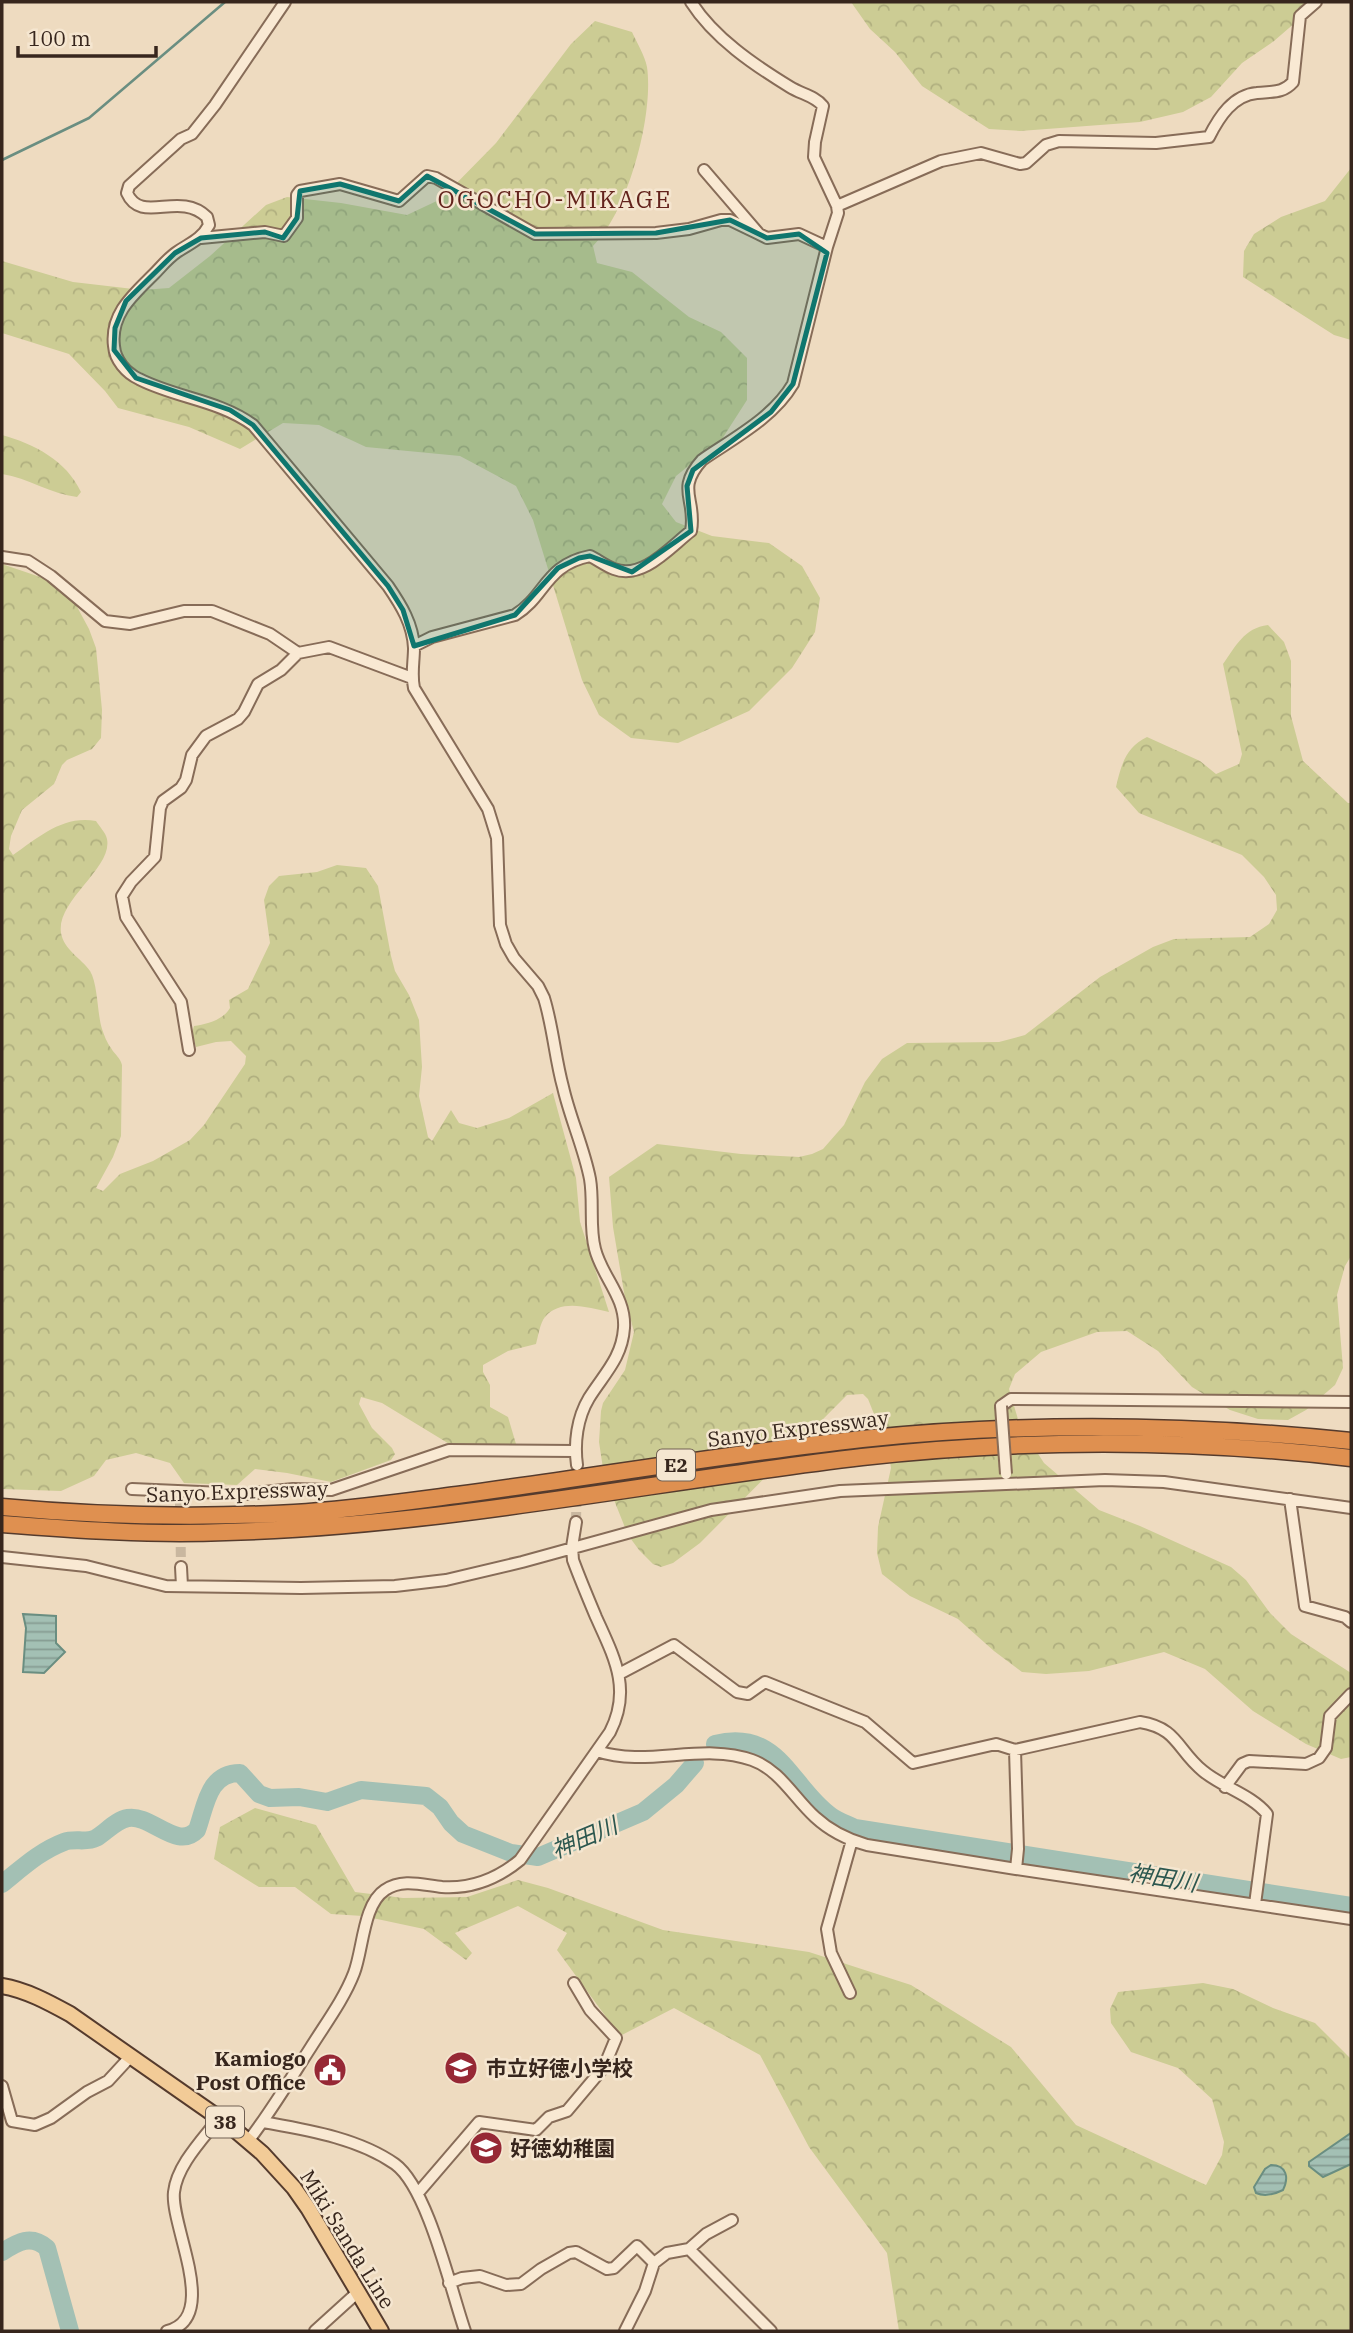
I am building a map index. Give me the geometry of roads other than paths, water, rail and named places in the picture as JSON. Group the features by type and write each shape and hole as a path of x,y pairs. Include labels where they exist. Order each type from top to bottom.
{"highway":[{"name":"Sanyo Expressway","path":"2,1507 91,1515 167,1517 298,1513 501,1489 862,1439 1045,1427 1237,1431 1351,1441"},
{"path":"1237,1431 1351,1435"},
{"name":"Sanyo Expressway","path":"2,1524 90,1531 167,1533 299,1528 408,1519 864,1457 981,1448 1191,1445 1346,1457"}],"main road":[{"name":"Miki Sanda Line","path":"2,1986 16,1988 43,1999 70,2014 249,2140 294,2188 381,2331"}],"street":[{"path":"201,238 209,225 207,217 200,210 190,205 144,208 130,199 127,193 129,186 181,139 192,134 285,2"},
{"path":"414,646 432,637 515,615 524,609 558,569 579,558 590,556 615,570 632,572 643,569 691,531 693,517 687,486 693,470 702,460 771,412 785,398 793,384 827,247 838,214 837,206 814,158 823,106 819,101 791,88 715,33 691,2"},
{"path":"837,206 941,161 981,153 1020,164 1027,163 1046,145 1059,141 1156,144 1209,136 1220,115 1230,106 1254,93 1283,90 1293,82 1300,16 1316,2"},
{"path":"704,170 758,234"},
{"path":"577,1465 575,1451 583,1411 615,1363 624,1323 622,1309 594,1247 589,1172 563,1087 544,998 538,986 514,958 500,925 495,825 482,798 419,697 412,678 414,646 403,610 388,586 253,425 229,410 136,378 118,361 113,339 119,314 126,302 175,253 201,238 265,232 284,236 297,218 297,195 300,191 340,184 399,201 427,176 436,178 535,234 656,233 730,220 767,238 799,234 827,247"},
{"path":"2,557 28,561 51,576 105,621 130,624 184,611 212,611 270,634 298,653"},
{"path":"189,1050 181,1002 126,917 122,896 131,881 155,857 160,808 163,802 181,788 195,749 206,736 238,719 258,684 281,670 298,653 328,648 412,678"},
{"path":"1007,1478 1001,1406 1011,1399 1351,1402"},
{"path":"132,1489 181,1498 293,1489 331,1490 449,1450 575,1451"},
{"path":"2,1557 86,1566 166,1586 395,1586 446,1580 711,1510 840,1491 1007,1478 1105,1480 1164,1482 1351,1508"},
{"path":"1290,1499 1304,1606 1345,1617 1351,1622"},
{"path":"249,2140 341,1999 355,1972 370,1909 384,1890 398,1884 414,1883 443,1887 473,1885 492,1880 520,1860 616,1720 621,1699 619,1674 573,1560 576,1522"},
{"path":"181,1567 182,1586"},
{"path":"619,1674 674,1645 737,1692 748,1694 765,1682 865,1722 913,1763 996,1744 1015,1750 1140,1722 1155,1724 1167,1730 1201,1770 1261,1807 1267,1814 1256,1896"},
{"path":"1225,1787 1242,1764 1249,1761 1306,1764 1319,1758 1326,1748 1330,1716 1351,1694"},
{"path":"1015,1750 1017,1859"},
{"path":"597,1751 625,1758 729,1754 751,1759 764,1765 781,1780 816,1819 852,1840 912,1853 1017,1859 1256,1896 1351,1919"},
{"path":"850,1993 831,1952 827,1929 852,1840"},
{"path":"418,2193 479,2122 536,2130 549,2118 567,2111 604,2067 616,2038 590,2010 574,1983"},
{"path":"2,2086 12,2122 34,2125 51,2118 87,2092 108,2081 131,2056"},
{"path":"167,2331 181,2324 189,2314 192,2299 189,2265 173,2208 174,2189 180,2172 219,2118"},
{"path":"263,2122 320,2133 370,2151 396,2164 408,2176 431,2223 465,2331"},
{"path":"625,2331 645,2291 654,2263 667,2253 689,2249 706,2234 732,2220"},
{"path":"449,2283 480,2276 506,2285 521,2284 541,2269 569,2253 576,2252 607,2269 614,2268 637,2246 654,2263"},
{"path":"689,2249 771,2331"},
{"path":"315,2331 358,2292"}],"waterway":[{"path":"2,160 89,118 225,2"},
{"name":"神田川","path":"715,1744 737,1741 755,1744 769,1752 817,1804 834,1818 855,1828 1351,1906"},
{"name":"神田川","path":"2,1884 47,1850 68,1841 100,1836 119,1821 128,1818 146,1821 172,1834 189,1835 197,1830 206,1801 215,1784 229,1774 240,1773 259,1794 270,1798 299,1797 327,1802 361,1790 426,1796 440,1807 463,1834 511,1853 538,1857 643,1812 676,1785 695,1763"},
{"path":"2,2252 30,2240 47,2248 70,2331"}],"tunnel":[{"path":"576,1522 577,1472"},
{"path":"180,1502 181,1567"}],"place":[{"name":"市立好徳小学校","path":"461,2068"},
{"name":"Kamiogo Post Office","path":"330,2070"},
{"name":"好徳幼稚園","path":"486,2148"}],"district":[{"name":"OGOCHO-MIKAGE","path":"555,199"}]}
